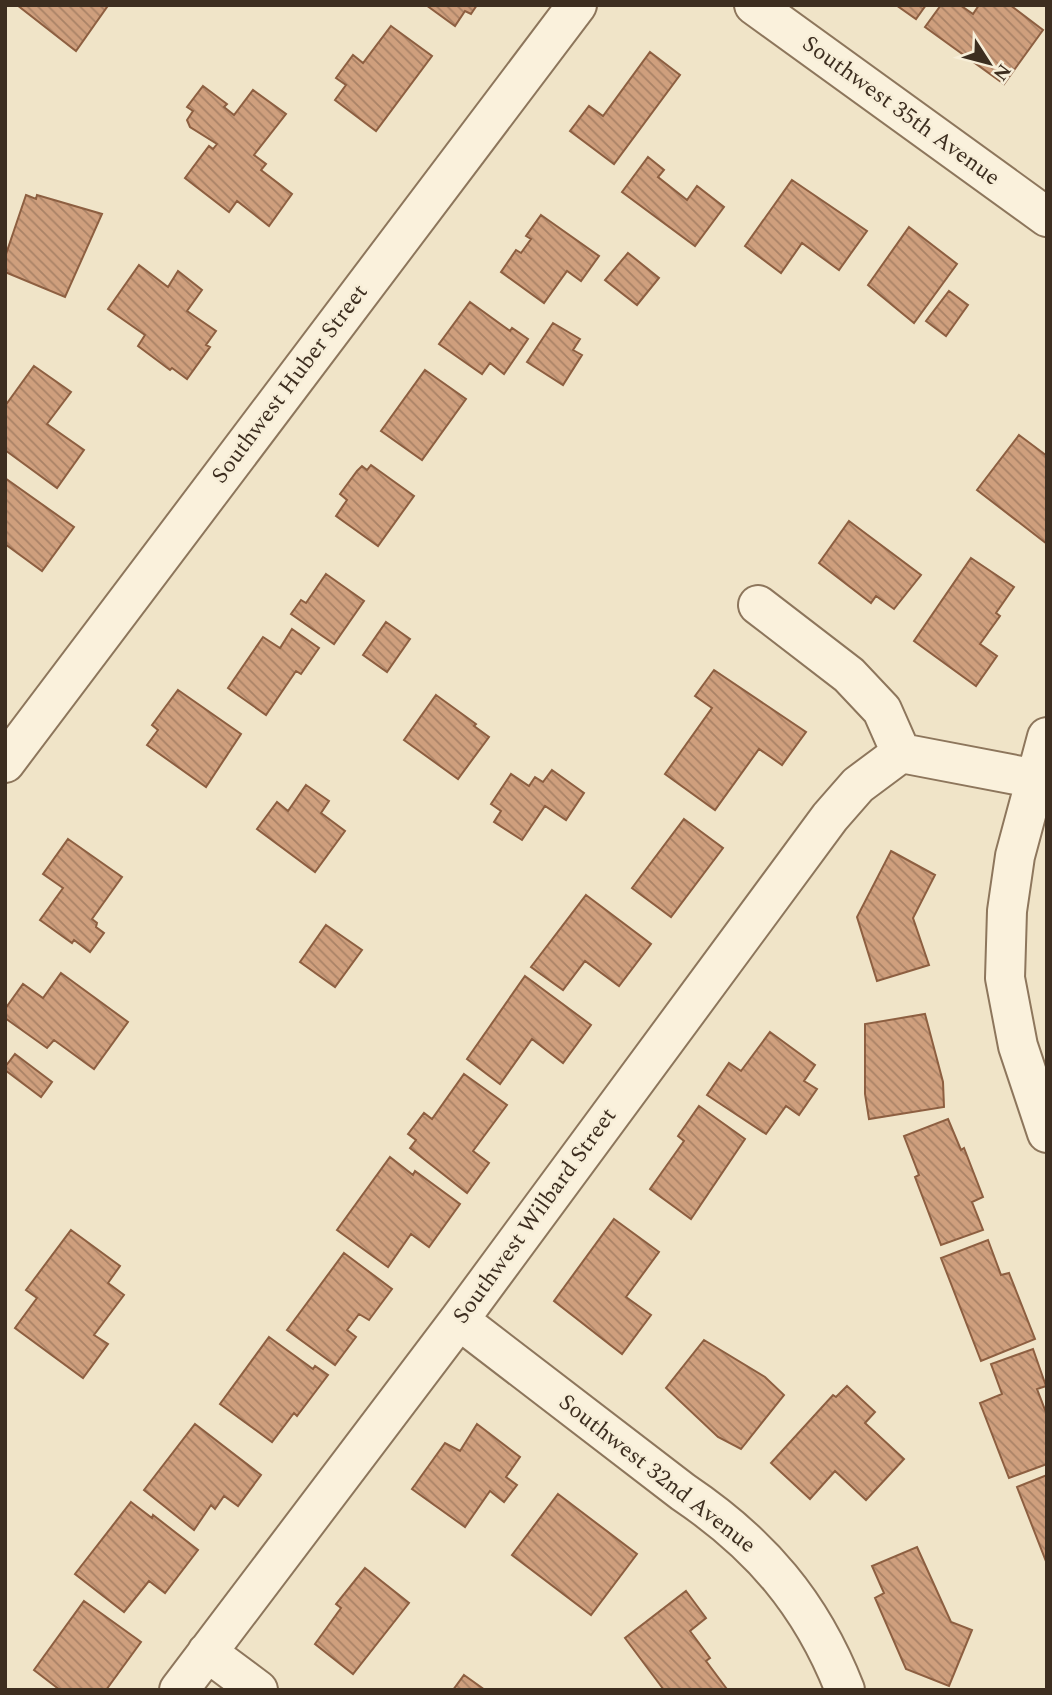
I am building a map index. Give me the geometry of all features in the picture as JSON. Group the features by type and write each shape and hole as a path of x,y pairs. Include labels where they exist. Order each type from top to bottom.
{"street":[{"name":"Southwest Huber Street","path":"12,740 577,5"},
{"name":"Southwest 35th Avenue","path":"754,5 1047,217"},
{"path":"758,605 849,674 882,710 901,753 1040,779"},
{"path":"1047,737 1040,779 1015,856 1007,911 1005,978 1018,1046 1047,1133"},
{"name":"Southwest Wilbard Street","path":"179,1690 459,1320 830,817 858,785 901,753"},
{"name":"Southwest 32nd Avenue","path":"459,1320 745,1539 772,1566 816,1626 833,1658 845,1690"},
{"path":"207,1652 258,1690"}],"building":[{"path":"17,5 104,5 107,7 76,51"},
{"path":"426,5 477,5 471,14 465,11 455,26"},
{"path":"896,5 926,5 916,19"},
{"path":"941,5 960,5 973,14 979,5 1010,5 1043,30 1004,84 925,27"},
{"path":"391,26 432,56 376,131 335,100 346,85 336,78 353,55 363,63"},
{"path":"650,52 680,75 614,164 570,131 589,106 603,116"},
{"path":"203,86 227,104 224,107 234,115 253,90 286,114 254,155 266,164 261,170 292,194 269,226 237,201 229,212 185,178 209,146 213,149 217,144 190,127 187,120 193,111 187,107"},
{"path":"648,157 664,170 658,177 687,200 697,186 724,207 695,246 622,192"},
{"path":"792,180 867,231 839,270 802,243 781,273 745,246"},
{"path":"26,195 36,199 37,195 102,214 65,297 5,272 5,257"},
{"path":"541,215 599,256 581,281 567,271 544,303 501,272 516,250 521,253 531,239 526,236"},
{"path":"909,227 957,264 914,323 868,285"},
{"path":"628,253 659,278 637,305 605,280"},
{"path":"139,265 168,287 178,271 202,290 187,311 216,331 206,345 210,347 187,379 138,346 145,335 108,309"},
{"path":"949,291 968,305 946,336 926,321"},
{"path":"470,302 510,331 512,328 528,339 504,374 490,363 482,374 439,344"},
{"path":"553,323 580,339 573,350 582,355 563,385 527,362"},
{"path":"34,366 71,392 47,424 84,450 57,488 5,450 5,406"},
{"path":"425,370 466,399 422,460 381,431"},
{"path":"1019,435 1047,456 1047,544 977,490"},
{"path":"371,465 414,496 378,546 336,516 347,500 340,494 362,466 367,470"},
{"path":"5,478 74,527 42,571 5,544"},
{"path":"849,521 921,575 894,609 876,596 871,603 819,563"},
{"path":"971,558 1014,587 996,613 1000,616 980,644 997,656 976,686 914,641"},
{"path":"326,574 364,601 334,644 291,614 301,600 306,603"},
{"path":"386,622 410,639 387,672 363,655"},
{"path":"292,629 319,648 301,674 296,671 266,715 228,688 263,637 280,648"},
{"path":"714,670 806,732 782,765 759,749 715,810 665,774 712,708 695,696"},
{"path":"178,690 241,734 206,787 147,745 158,730 152,725"},
{"path":"436,695 476,724 474,726 489,737 458,779 404,740"},
{"path":"552,770 584,793 566,820 545,806 522,840 494,822 501,811 491,804 511,774 529,786 535,777 543,782"},
{"path":"306,785 329,801 321,813 345,831 315,872 257,829 277,802 288,811"},
{"path":"684,819 723,848 671,917 632,888"},
{"path":"68,839 122,877 92,919 97,923 96,927 104,933 90,952 74,940 72,943 40,920 63,888 43,874"},
{"path":"891,851 935,875 913,918 929,965 877,981 857,917"},
{"path":"586,895 651,944 619,986 585,961 563,990 531,967"},
{"path":"326,925 362,950 335,987 300,962"},
{"path":"61,973 128,1022 94,1069 54,1040 47,1048 5,1018 5,1009 23,984 43,998"},
{"path":"525,976 591,1025 563,1063 532,1039 500,1084 467,1059"},
{"path":"925,1014 943,1082 944,1107 869,1119 865,1094 865,1024"},
{"path":"770,1032 815,1065 804,1081 817,1089 799,1115 786,1106 766,1134 707,1095 729,1063 741,1071"},
{"path":"15,1054 52,1082 41,1097 5,1070"},
{"path":"464,1074 507,1105 473,1151 489,1163 467,1193 410,1148 416,1140 408,1134 424,1113 432,1119"},
{"path":"699,1106 745,1139 691,1219 650,1189 684,1141 678,1136"},
{"path":"948,1119 961,1150 964,1148 983,1197 972,1202 983,1230 941,1245 915,1177 919,1175 904,1136"},
{"path":"390,1157 413,1175 415,1171 460,1204 429,1247 411,1234 388,1267 337,1230"},
{"path":"614,1219 659,1252 626,1297 651,1315 622,1354 554,1301"},
{"path":"71,1230 120,1266 108,1283 124,1295 94,1335 108,1344 83,1378 15,1328 37,1298 26,1290"},
{"path":"988,1240 1001,1275 1009,1273 1035,1339 981,1361 941,1258"},
{"path":"344,1253 392,1289 369,1320 359,1314 347,1330 356,1337 335,1365 287,1330"},
{"path":"269,1337 313,1369 315,1366 328,1375 297,1416 294,1413 272,1442 220,1404"},
{"path":"704,1340 765,1377 784,1395 741,1449 718,1437 666,1388"},
{"path":"1033,1349 1046,1386 1037,1389 1047,1415 1047,1464 1009,1478 980,1403 1002,1394 991,1364"},
{"path":"847,1386 875,1412 865,1423 904,1459 866,1500 835,1471 810,1499 771,1463 833,1395 836,1397"},
{"path":"195,1424 261,1475 238,1506 224,1496 215,1509 211,1505 194,1530 144,1490"},
{"path":"477,1424 520,1457 506,1477 517,1485 504,1502 490,1491 465,1527 412,1489 445,1443 460,1451"},
{"path":"1047,1475 1047,1564 1017,1487"},
{"path":"558,1494 637,1554 591,1615 512,1555"},
{"path":"131,1502 152,1518 153,1515 198,1550 165,1593 149,1581 124,1612 75,1574"},
{"path":"917,1547 951,1622 972,1630 949,1686 906,1669 875,1598 884,1593 872,1566"},
{"path":"365,1568 409,1603 353,1674 315,1644 341,1608 336,1604"},
{"path":"686,1591 706,1618 690,1631 710,1658 706,1661 726,1688 724,1690 664,1690 625,1638"},
{"path":"84,1601 141,1642 106,1690 60,1690 34,1670"},
{"path":"464,1675 485,1690 453,1690"}]}
